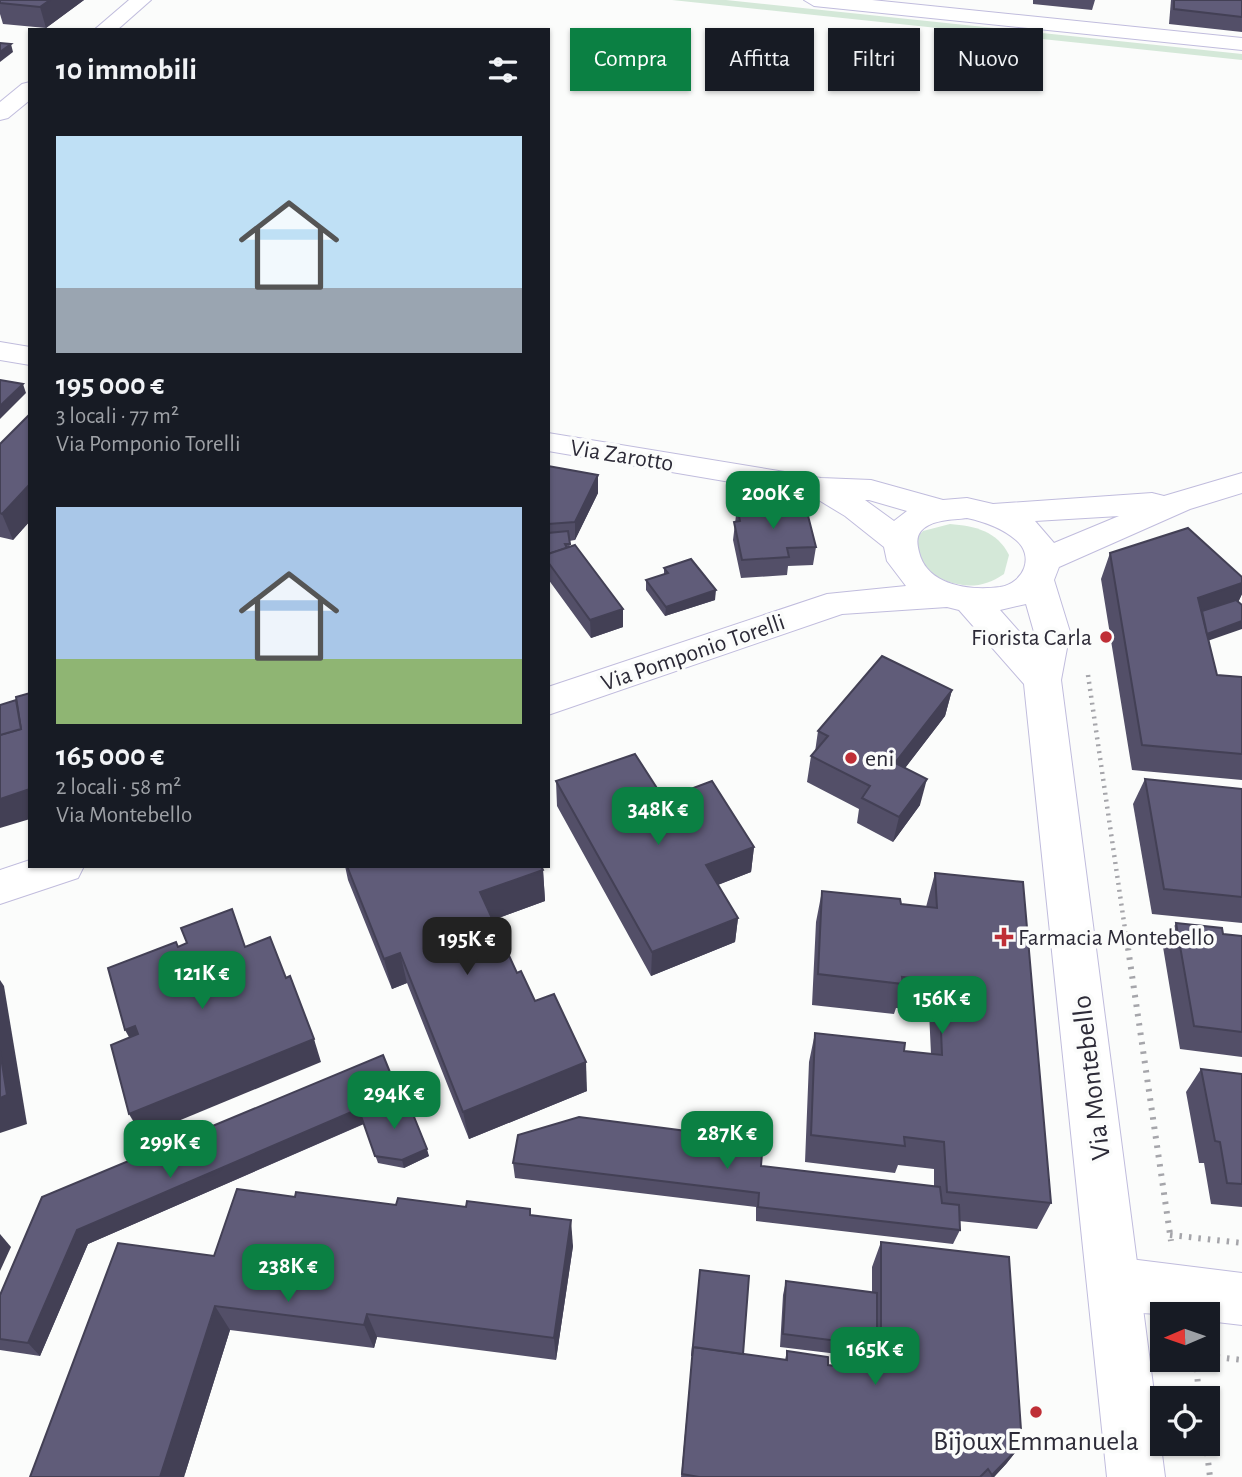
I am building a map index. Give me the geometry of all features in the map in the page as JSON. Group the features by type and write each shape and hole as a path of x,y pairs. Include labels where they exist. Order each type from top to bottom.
{"street":[{"path":"106,28 141,0"},
{"path":"814,0 1242,44"},
{"path":"0,113 28,91"},
{"path":"0,351 28,356"},
{"name":"Via Zarotto","path":"550,442 821,488 871,490 940,510"},
{"path":"1040,570 1179,502 1242,483"},
{"name":"Via Zarotto","path":"821,488 857,509 900,550"},
{"path":"994,514 1179,502"},
{"name":"Via Pomponio Torelli","path":"550,700 839,602 1010,597 1040,570 1039,547 1029,534 994,514 967,508 940,510 912,522 903,531 900,550 839,602"},
{"path":"900,550 912,575 958,597 1042,680"},
{"name":"Via Montebello","path":"1040,570 1052,632 1042,680 1136,1477"},
{"path":"0,887 58,868"},
{"path":"1114,1283 1242,1298"}],"path":[{"path":"1087,664 1180,1291"},
{"path":"1170,1234 1242,1243"},
{"path":"1220,1357 1242,1360"},
{"path":"1207,1456 1210,1477"}],"green space":[{"path":"672,0 726,0 994,28 938,28"},
{"path":"1043,33 1242,54 1242,60 1043,39"},
{"path":"950,524 976,528 998,540 1009,555 1004,574 983,584 963,585 943,580 923,570 915,540 923,531"}],"building":[{"path":"0,0 50,0 40,7 0,3"},
{"path":"1174,0 1242,0 1242,17 1174,9"},
{"path":"0,43 11,44 0,52"},
{"path":"0,380 23,384 0,406"},
{"path":"28,416 28,486 2,514 0,513 0,444"},
{"path":"550,466 598,475 575,522 550,524"},
{"path":"805,504 816,547 787,548 789,557 742,560 734,522 740,521 737,507"},
{"path":"1188,528 1242,577 1242,583 1198,598 1217,675 1242,677 1242,754 1142,745 1110,553"},
{"path":"568,531 570,544 565,544 567,548 550,553 550,533"},
{"path":"575,545 623,609 590,620 550,565 550,553"},
{"path":"691,559 716,590 666,607 646,580 668,573 664,568"},
{"path":"1236,600 1242,605 1242,621 1207,634 1202,611"},
{"path":"882,656 952,690 895,763 927,779 899,817 862,798 870,786 811,756 828,736 818,731"},
{"path":"28,694 28,790 0,799 0,735 21,729 16,697"},
{"path":"16,700 21,729 0,735 0,705"},
{"path":"635,754 664,799 712,781 754,847 706,865 738,918 652,952 556,781"},
{"path":"1145,779 1242,789 1242,897 1164,889"},
{"path":"348,868 542,868 543,870 480,892 517,973 521,971 535,1001 554,994 586,1062 463,1112 400,953 384,959"},
{"path":"935,873 1023,882 1051,1203 947,1192 944,1142 904,1137 905,1146 811,1135 815,1033 905,1043 904,1051 942,1055 939,981 902,977 903,984 818,974 822,891 900,899 901,904 937,908"},
{"path":"232,909 245,947 270,937 286,978 290,976 314,1039 129,1114 111,1045 138,1034 135,1026 125,1030 108,968 176,942 178,947 187,943 181,928"},
{"path":"1176,923 1222,928 1223,934 1242,936 1242,1032 1194,1026"},
{"path":"0,1051 7,1095 0,1098"},
{"path":"383,1055 398,1092 77,1230 28,1343 0,1339 0,1295 42,1197"},
{"path":"1201,1069 1242,1074 1242,1184 1227,1183 1220,1142 1215,1141"},
{"path":"406,1097 427,1149 402,1160 375,1156 361,1116"},
{"path":"579,1117 763,1141 761,1166 940,1187 942,1203 959,1205 960,1230 758,1207 759,1193 513,1163 518,1135"},
{"path":"237,1189 295,1197 296,1192 396,1205 398,1198 466,1207 467,1201 530,1209 530,1215 571,1220 554,1338 367,1314 364,1325 215,1306 160,1477 30,1477 118,1243 214,1256"},
{"path":"881,1242 1009,1257 1022,1444 992,1475 988,1469 980,1477 699,1477 682,1474 693,1347 787,1360 787,1351 828,1357 828,1365 881,1372"},
{"path":"700,1270 749,1276 743,1354 693,1347 692,1356"},
{"path":"786,1281 877,1293 877,1346 783,1334"}],"place":[{"name":"Fiorista Carla","path":"1106,637"},
{"name":"eni","path":"851,758"},
{"name":"Farmacia Montebello","path":"1004,937"},
{"name":"Bijoux Emmanuela","path":"1036,1412"}]}
